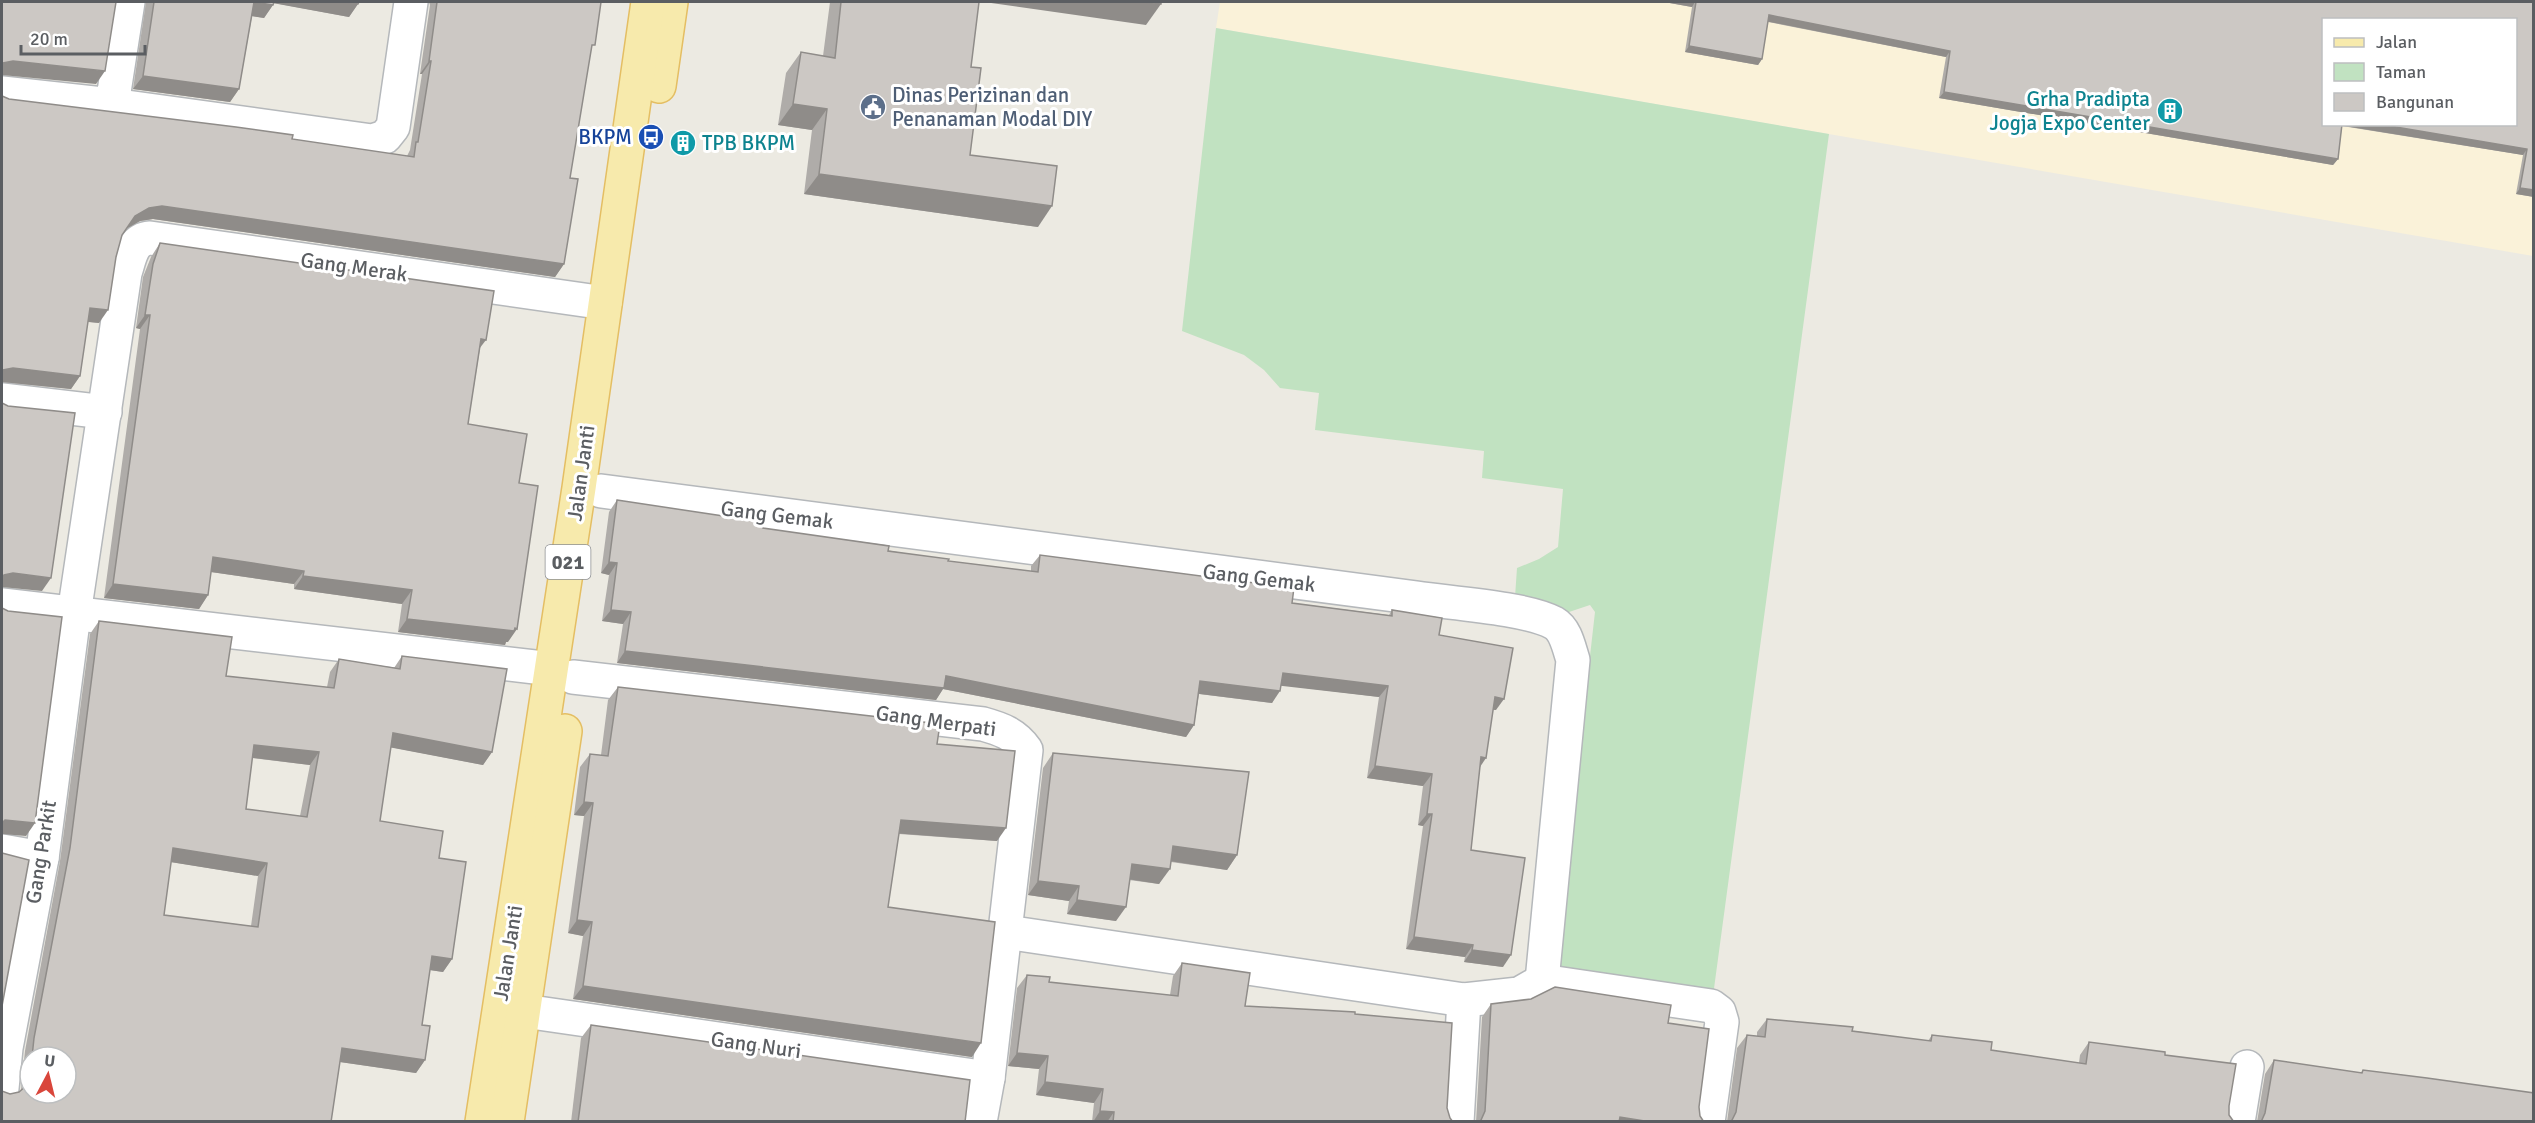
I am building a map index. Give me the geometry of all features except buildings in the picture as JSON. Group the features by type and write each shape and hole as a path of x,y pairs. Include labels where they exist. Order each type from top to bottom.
{"main road":[{"name":"Jalan Janti","path":"507,1122 524,1011 605,303 648,2"},
{"name":"Jalan Janti","path":"482,1122 562,673 601,491 671,2"}],"street":[{"path":"112,105 129,2"},
{"path":"2,93 112,105 372,141 385,137 393,127 411,2"},
{"name":"Gang Merak","path":"105,412 125,273 137,243 143,238 605,303"},
{"path":"2,400 105,412"},
{"name":"Gang Parkit","path":"2,1088 13,954 42,858 74,614 105,412"},
{"name":"Gang Gemak","path":"601,491 1417,598 1524,614 1556,624 1567,640 1573,660 1542,981"},
{"path":"2,605 562,673"},
{"name":"Gang Merpati","path":"562,673 983,724 1004,730 1019,740 1026,750 985,1121"},
{"path":"2,851 42,858"},
{"path":"1006,932 1464,1000 1519,994 1542,981 1711,1006 1719,1012 1722,1022 1708,1122"},
{"path":"1457,1122 1464,1000"},
{"name":"Gang Nuri","path":"524,1011 988,1078"},
{"path":"2238,1122 2247,1067"}],"shaded area":[{"path":"1220,2 2533,2 2533,256 1216,28"}],"green space":[{"path":"1216,28 1829,134 1713,996 1569,978 1555,964 1595,612 1590,605 1566,613 1515,597 1517,568 1539,559 1558,547 1563,489 1482,478 1484,451 1315,430 1319,393 1280,388 1264,370 1244,355 1182,331"}],"place":[{"name":"Dinas Perizinan dan Penanaman Modal DIY","path":"873,107"},
{"name":"Grha Pradipta Jogja Expo Center","path":"2170,111"},
{"name":"BKPM","path":"651,137"},
{"name":"TPB BKPM","path":"683,143"}]}
